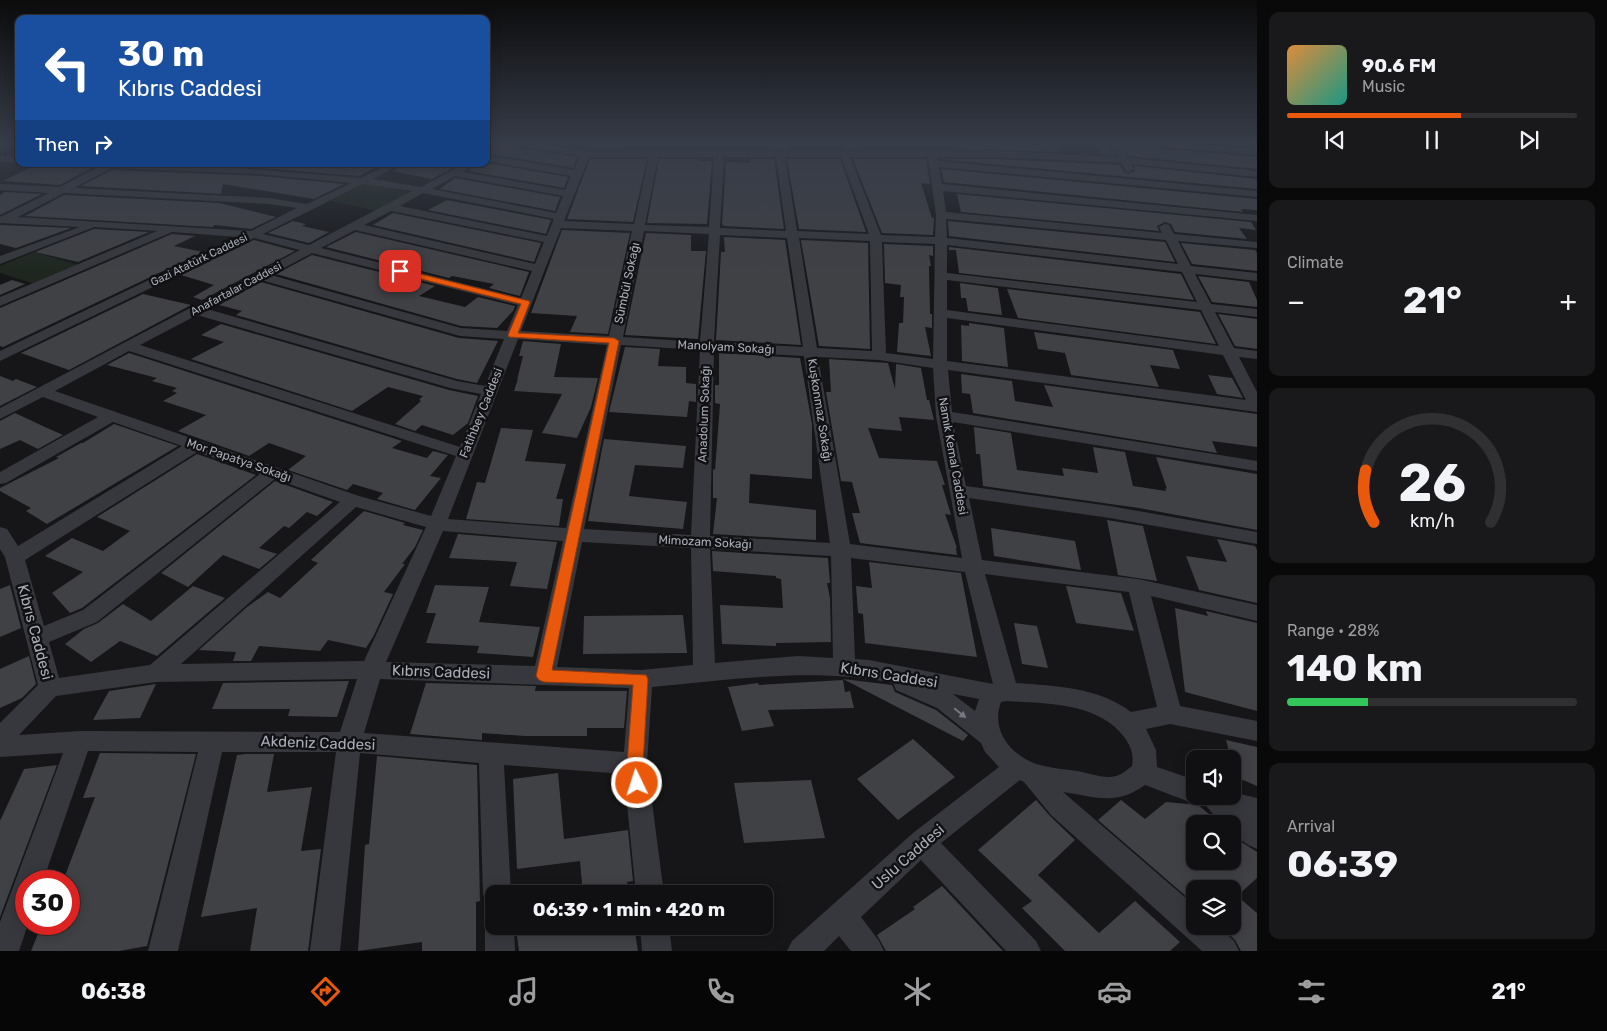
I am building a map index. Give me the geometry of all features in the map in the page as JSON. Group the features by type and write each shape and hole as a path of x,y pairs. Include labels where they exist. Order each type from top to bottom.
{"street":[{"path":"8,187 269,201 308,207"},
{"path":"2,220 66,187"},
{"name":"Gazi Atatürk Caddesi","path":"0,357 349,187"},
{"path":"405,187 558,220 638,227 941,241 1253,277 1257,290"},
{"name":"Anafartalar Caddesi","path":"0,414 427,187"},
{"path":"532,187 569,194"},
{"name":"Fatihbey Caddesi","path":"325,951 348,742 372,670 437,524 572,187"},
{"name":"Sümbül Sokağı","path":"544,676 647,187"},
{"name":"Anadolum Sokağı","path":"704,673 700,541 707,346 717,187"},
{"name":"Kuşkonmaz Sokağı","path":"785,187 841,550 844,666"},
{"path":"857,187 876,237 879,356"},
{"name":"Namık Kemal Caddesi","path":"937,187 941,214 940,363 944,416 973,566 1001,693"},
{"path":"941,187 1257,218"},
{"path":"1140,187 1170,235 1204,306 1257,407"},
{"path":"1191,187 1257,194"},
{"path":"389,207 550,240"},
{"path":"941,214 1257,245"},
{"path":"2,220 251,234 526,302"},
{"path":"0,260 97,224"},
{"path":"353,226 539,269"},
{"path":"0,302 170,230"},
{"name":"Manolyam Sokağı","path":"259,276 460,332 879,356 1257,407"},
{"path":"941,276 1257,313"},
{"path":"196,310 455,385 490,390"},
{"path":"940,313 1257,355"},
{"path":"128,346 465,454"},
{"name":"Mor Papatya Sokağı","path":"42,392 353,500 437,524"},
{"path":"0,479 112,416"},
{"path":"944,416 1257,466"},
{"path":"15,557 196,445"},
{"path":"36,638 90,616 274,472"},
{"path":"959,490 1110,512 1257,538"},
{"path":"156,673 353,500"},
{"name":"Mimozam Sokağı","path":"437,524 573,535 841,550 1138,586 1257,613"},
{"name":"Kıbrıs Caddesi","path":"0,533 15,557 50,688 156,673 372,670 641,679 798,665 844,666 1001,693 1050,695 1097,704 1127,722"},
{"path":"1138,586 1170,714"},
{"path":"869,669 944,701 988,735"},
{"path":"641,679 635,764 649,885"},
{"path":"0,739 50,688"},
{"path":"1001,693 988,702 984,714 988,735 997,750 1025,770 1060,807 1186,918"},
{"path":"1025,770 1103,787 1119,787 1143,773 1146,762 1144,748 1137,734 1127,722 1170,714 1257,731"},
{"path":"163,951 213,740"},
{"path":"33,870 80,741"},
{"name":"Akdeniz Caddesi","path":"0,747 80,741 348,742 635,764"},
{"path":"491,752 497,885"},
{"name":"Uslu Caddesi","path":"802,951 922,842 1025,770"},
{"path":"1143,773 1186,788"},
{"path":"1218,805 1257,836"},
{"path":"1239,805 1257,810"},
{"path":"922,842 1026,951"},
{"path":"841,916 869,951"},
{"path":"4,951 15,920"},
{"path":"499,935 500,951"},
{"path":"655,935 657,951"},
{"path":"1205,935 1224,951"}],"shaded area":[{"path":"357,187 388,187 412,192 378,211 330,201"},
{"path":"34,252 79,265 35,284 0,273 0,266"}],"building":[{"path":"105,187 222,187 221,194"},
{"path":"244,187 337,187 314,199"},
{"path":"442,187 507,187 560,197 555,211 440,189"},
{"path":"579,187 641,187 633,222 567,219"},
{"path":"654,187 710,187 707,224 647,223"},
{"path":"724,187 778,187 784,229 724,226 722,224"},
{"path":"792,187 850,187 866,232 799,229"},
{"path":"864,187 922,187 932,218 934,218 933,235 882,233"},
{"path":"998,187 1135,187 1257,199 1257,210 1241,209 1243,212"},
{"path":"5,192 42,194 0,215 0,195"},
{"path":"957,194 1251,222 1256,230 1239,228 1247,239 1175,232 1171,224 1165,222 1157,226 1159,231 961,212"},
{"path":"64,195 219,203 276,217 251,229 215,225 212,227 25,216"},
{"path":"447,200 551,220 546,234 428,210"},
{"path":"393,213 541,243 534,262 373,225"},
{"path":"293,221 306,224 302,226 329,232 309,243 268,233"},
{"path":"948,221 1165,242 1175,262 949,236"},
{"path":"0,225 71,228 16,248 0,244"},
{"path":"94,229 149,232 78,262 35,252"},
{"path":"562,230 630,233 608,334 570,332 577,316 531,313"},
{"path":"356,232 529,272 520,296 489,288 494,284 452,276 449,278 326,247"},
{"path":"646,233 691,235 691,251 706,251 698,339 625,335"},
{"path":"172,234 195,236 174,246 203,252 3,347 0,346 0,308"},
{"path":"724,237 785,240 801,345 716,340 721,252 725,252"},
{"path":"254,240 295,251 202,300 193,297 214,285 181,275"},
{"path":"801,240 868,243 870,349 819,346"},
{"path":"1181,243 1255,250 1257,253 1257,271 1192,264"},
{"path":"884,244 933,246 933,256 929,255 931,266 929,266 932,328 925,327 931,356 897,352 899,323 903,323 904,297 900,297 901,285 885,283"},
{"path":"949,247 1181,274 1194,300 959,273 956,250 949,250"},
{"path":"312,255 435,286 419,296 465,307 478,297 515,306 513,311 497,328 461,326 276,274"},
{"path":"1198,276 1249,282 1257,300 1257,307 1212,302"},
{"path":"12,280 25,284 0,295 0,285"},
{"path":"261,282 459,338 498,341 477,383 457,379 236,315 242,311 219,305"},
{"path":"960,283 998,288 1002,315 968,311 966,298 961,298"},
{"path":"1007,289 1200,312 1216,344 1018,318"},
{"path":"143,294 191,305 69,370 21,353"},
{"path":"1218,314 1257,319 1257,349 1235,346"},
{"path":"969,323 1004,328 1008,367 962,361 961,325 969,326"},
{"path":"221,324 449,390 478,396 468,423 453,435 422,425 415,431 395,424 421,401 419,400 423,396 388,387 352,411 191,359 224,342 201,335"},
{"path":"1034,332 1173,350 1180,369 1150,365 1159,387 1071,375 1065,353 1038,349"},
{"path":"523,341 561,344 554,377 598,378 591,407 577,438 542,433 562,394 514,391 523,356 519,356"},
{"path":"625,347 660,349 658,366 686,367 686,383 696,384 696,402 689,401 687,417 609,412"},
{"path":"129,353 402,441 392,448 427,458 433,451 448,455 430,476 441,478 415,510 377,499 383,493 353,484 347,490 288,470 306,456 269,443 249,456 178,431 206,415 163,401 177,393 172,391 177,388 152,381 157,378 107,365"},
{"path":"719,353 800,358 812,424 812,479 750,474 749,503 816,510 816,540 713,534 717,498 713,498 713,469 715,470 720,404 715,403 715,385 719,385"},
{"path":"829,359 888,363 895,389 896,364 921,368 927,400 929,400 934,420 899,417 902,431 868,428 879,458 937,461 945,485 942,485 951,515 945,514 957,548 957,555 860,543 852,513 860,513 852,482 841,481 826,392 831,392"},
{"path":"961,374 1012,381 1015,401 1053,407 1044,385 1257,414 1257,447 1212,441 1217,453 973,413 970,394 962,393"},
{"path":"1208,375 1232,378 1243,398 1217,394"},
{"path":"0,376 13,381 16,379 37,387 0,406"},
{"path":"15,413 63,435 38,449 20,440 0,449 0,421"},
{"path":"114,424 178,446 47,524 26,511 31,508 0,491 0,488 59,458 56,457"},
{"path":"974,427 1011,433 1017,470 1064,476 1062,468 1098,473 1093,447 1125,452 1133,486 1166,491 1165,488 1167,489 1156,457 1257,474 1257,530 1139,508 983,486 980,454 976,454"},
{"path":"501,428 533,430 525,461 566,464 556,499 563,499 559,526 466,519 477,482 485,483"},
{"path":"604,439 686,446 683,468 635,465 629,496 687,502 683,529 588,521"},
{"path":"197,454 256,475 82,608 70,613 52,593 83,572 45,556 72,538 103,551 130,531 97,517"},
{"path":"275,481 333,502 317,516 307,512 289,528 284,526 259,548 277,554 259,569 223,555 188,587 161,573"},
{"path":"364,511 423,530 415,547 402,564 405,564 384,592 393,594 366,648 328,640 320,651 259,646 251,661 233,661 236,652 199,650 247,607 268,592 280,598 318,563 311,560"},
{"path":"1107,520 1143,526 1157,581 1118,575"},
{"path":"991,528 1075,541 1081,570 994,556"},
{"path":"458,534 557,542 547,589 510,586 517,562 449,558"},
{"path":"1217,539 1255,546 1257,550 1257,603 1199,590 1186,556 1227,562"},
{"path":"712,551 828,558 830,583 827,583 830,598 831,642 776,643 776,646 722,644 720,605 783,608 781,579 776,578 776,576 713,571"},
{"path":"869,562 961,573 977,657 865,643 863,614 858,613 856,586 872,588"},
{"path":"10,585 21,628 0,637 0,589"},
{"path":"435,585 489,587 479,622 540,627 533,657 477,653 479,646 426,643 436,613 426,613"},
{"path":"193,586 225,598 157,656 120,641 91,662 65,644 84,629 98,623 123,604 151,621"},
{"path":"1066,586 1121,593 1134,631 1076,623"},
{"path":"1175,608 1208,616 1206,611 1257,623 1257,711 1185,692"},
{"path":"683,615 687,653 583,654 584,616"},
{"path":"1014,623 1037,626 1048,668 1022,664"},
{"path":"29,656 36,684 22,698 0,708 0,669"},
{"path":"843,679 892,685 895,692 936,710 968,735 963,741"},
{"path":"843,680 845,692 850,691 854,708 768,710 774,726 742,731 728,687 758,683 759,685"},
{"path":"349,681 337,717 288,716 290,709 212,709 223,683"},
{"path":"426,683 536,686 535,691 627,691 624,728 587,728 587,736 525,736 482,733 482,740 410,734"},
{"path":"156,684 140,718 93,720 109,691"},
{"path":"913,739 955,777 898,820 857,779"},
{"path":"1226,740 1257,747 1257,786 1241,779 1241,750 1229,750"},
{"path":"100,753 196,754 147,946 119,951 31,951 38,935 80,935 80,870 67,870 95,797 83,798"},
{"path":"274,754 267,792 312,787 301,851 321,849 308,951 250,951 257,908 201,917 237,755"},
{"path":"377,756 477,765 480,901 476,902 476,951 422,951 422,942 358,951 365,845 369,844"},
{"path":"57,765 18,870 15,870 15,877 0,917 0,821 24,769"},
{"path":"558,773 564,839 628,830 633,881 627,882 628,885 582,885 580,861 517,869 513,779"},
{"path":"811,780 825,838 744,843 734,783"},
{"path":"1036,800 1075,840 1038,875 1099,933 1135,901 1180,942 1170,951 1065,951 1022,908 1032,901 978,850"},
{"path":"1121,800 1145,819 1166,802 1198,805 1210,815 1186,815 1186,870 1241,870 1241,842 1257,852 1257,878 1241,892 1241,880 1186,880 1186,896 1098,820"},
{"path":"942,886 1003,951 886,951 877,935 915,909 913,907"},
{"path":"1241,899 1257,913 1257,951 1241,951 1230,935 1241,935"},
{"path":"635,935 638,951 519,951 517,936"}],"route":[{"path":"400,271 526,302 512,335 614,341 544,676 641,679 635,764 637,783"}]}
